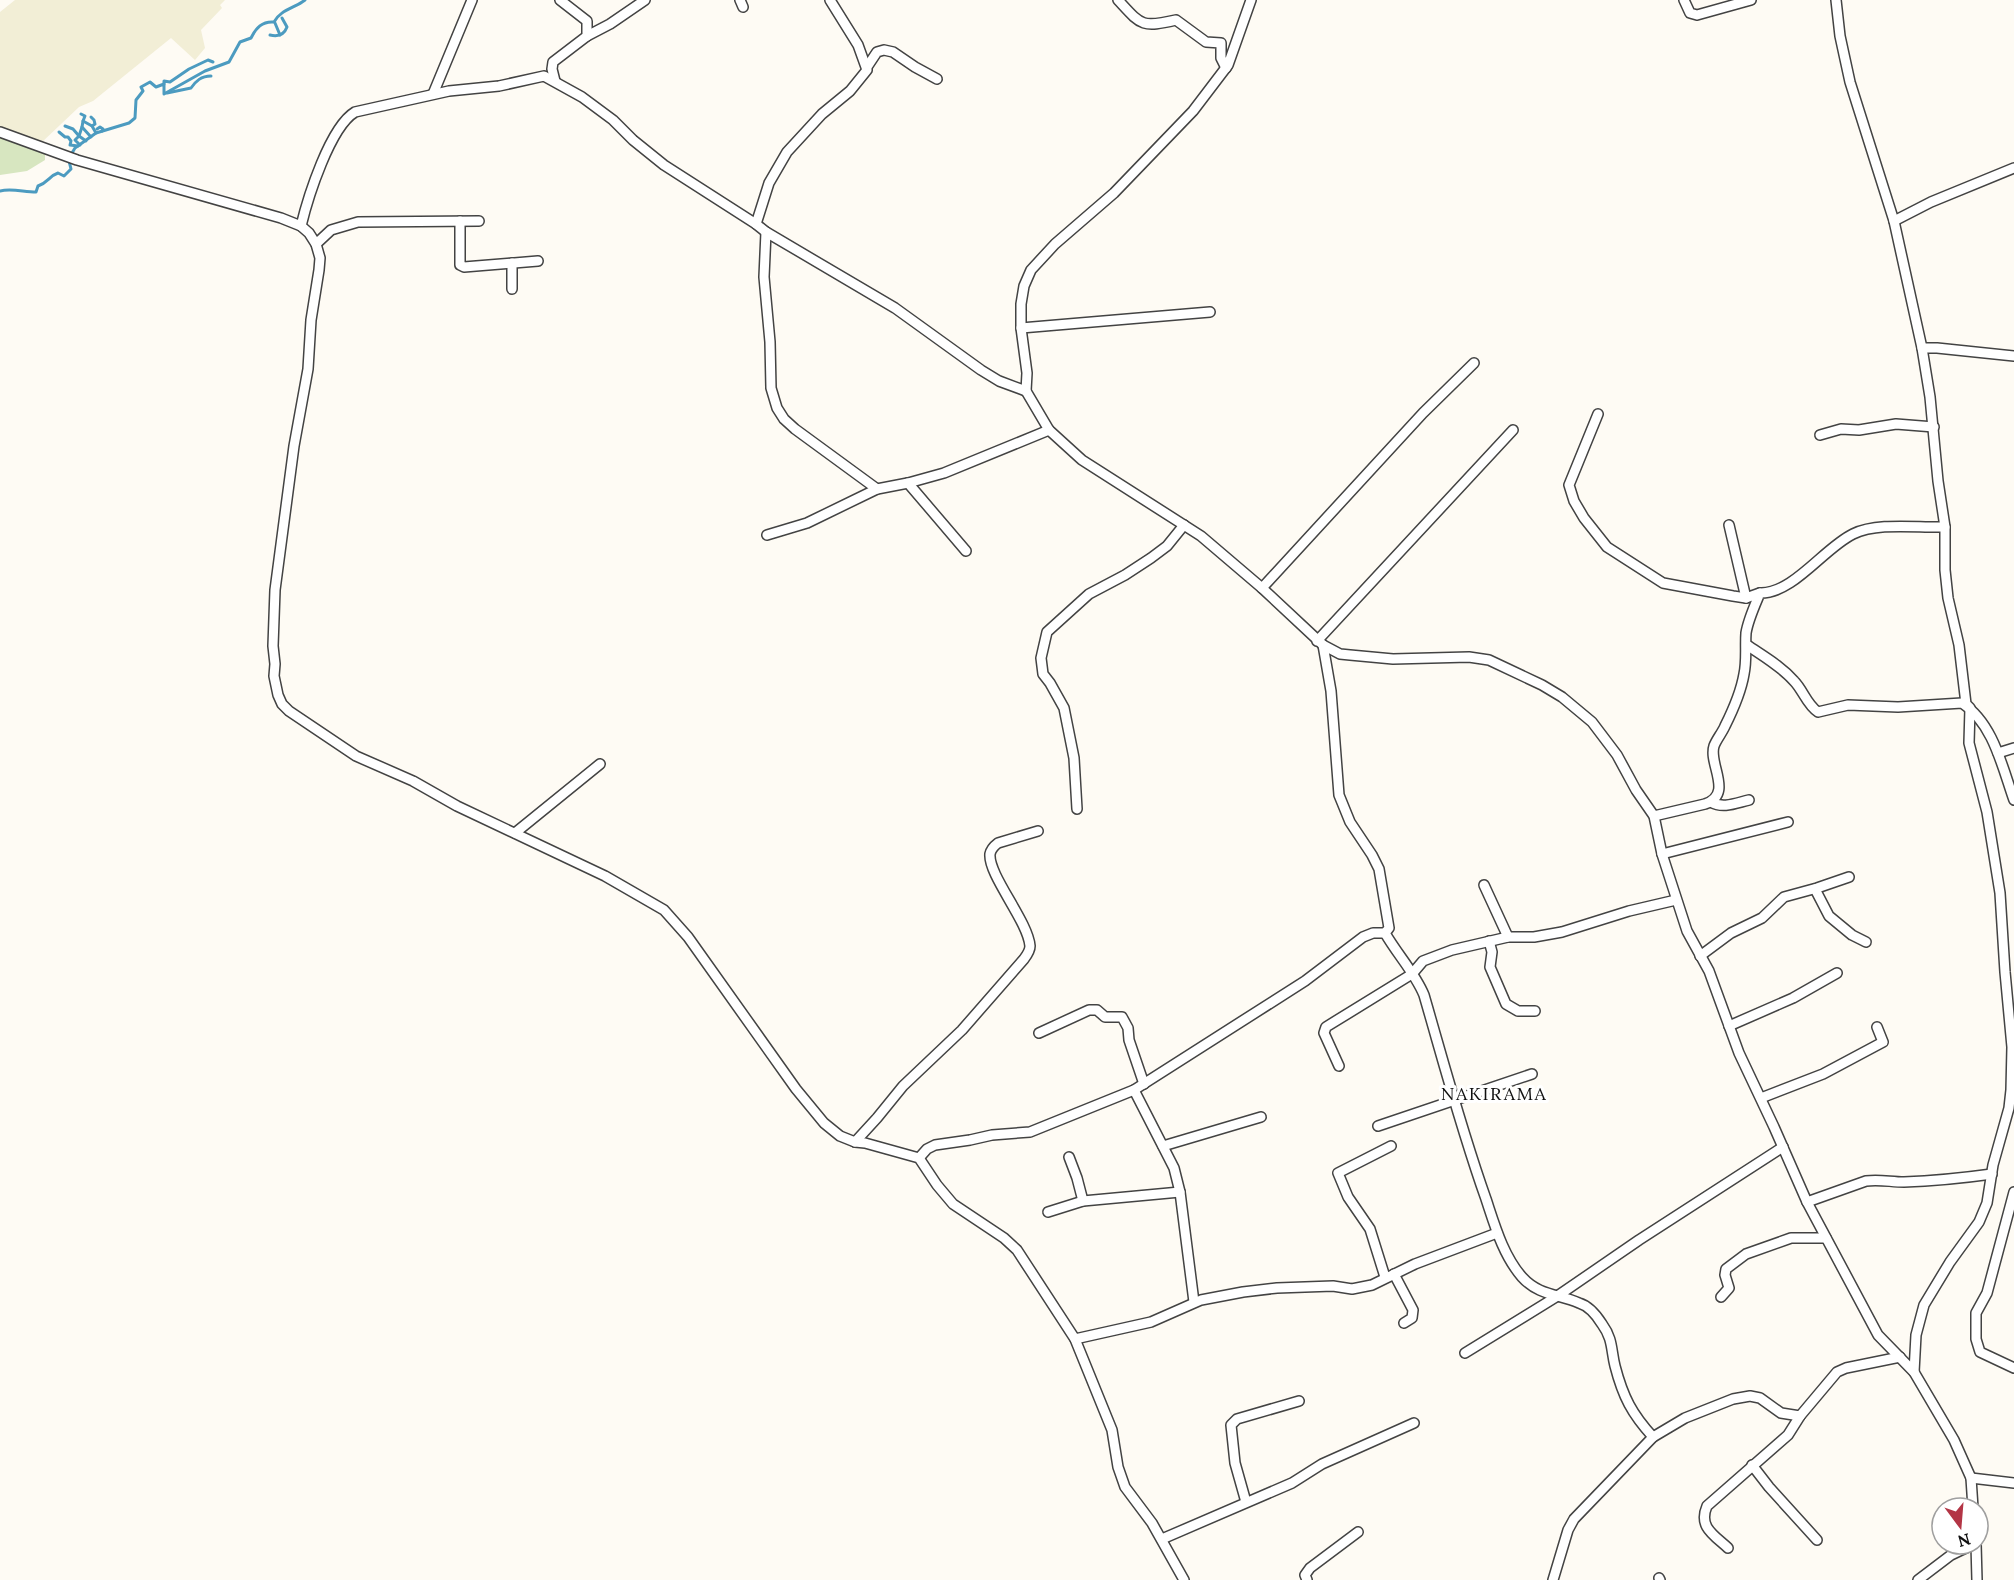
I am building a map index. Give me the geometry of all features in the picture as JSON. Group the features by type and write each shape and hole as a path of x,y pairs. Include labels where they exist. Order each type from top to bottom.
{"street":[{"path":"433,94 472,0"},
{"path":"560,0 587,21 587,36"},
{"path":"555,81 553,62 587,36 610,24 645,0"},
{"path":"830,0 858,45 867,67"},
{"path":"1119,0 1138,21 1154,25 1176,20 1206,42 1235,47"},
{"path":"1251,0 1226,68 1193,111 1138,168 1035,264 1024,286 1021,304 1021,328 1027,374 1026,391 1049,430 1082,460 1184,525 1223,554 1320,643 1340,654 1393,658 1469,657 1500,664 1542,685 1592,722 1617,755 1636,790 1654,816 1662,854 1687,931 1709,971 1739,1053 1807,1202 1878,1335 1914,1372 1954,1440 1971,1478 1972,1496"},
{"path":"1684,0 1690,13 1697,15 1751,0"},
{"path":"1836,0 1840,36 1856,105 1894,221 1922,348 1934,427 1938,481 1946,526 1945,570 1948,598 1959,645 1966,704 1988,732 1998,753 2014,800"},
{"path":"1221,43 1221,58 1226,68"},
{"path":"756,224 769,183 787,152 822,114 850,91 867,70 877,52 884,50 893,52 937,79"},
{"path":"301,226 318,170 344,120 355,111 433,94 499,86 544,76 582,97 613,120 664,165 766,232 895,308 981,370 999,381 1026,391"},
{"path":"0,132 77,160 281,218 301,226 309,233 316,244 320,258 319,270 310,320 308,369 294,446 275,590 273,676 282,704 356,756 413,781 457,806 605,876 664,910 688,937 813,1111 840,1136 919,1158 953,1204 1004,1238 1017,1250 1075,1339 1112,1430 1118,1467 1125,1487 1146,1514 1184,1580"},
{"path":"1894,221 1931,202 2014,168"},
{"path":"460,221 460,265 464,267 538,261"},
{"path":"316,244 331,230 358,222 479,221"},
{"path":"766,232 764,277 770,342 771,388 777,408 784,419 795,429 877,489"},
{"path":"512,263 512,289"},
{"path":"1021,328 1210,312"},
{"path":"1922,348 2014,356"},
{"path":"1262,588 1383,455 1474,363"},
{"path":"1598,414 1569,485 1574,501 1607,547 1663,583 1746,598 1767,593 1789,583 1841,542 1864,530 1879,527 1946,526"},
{"path":"1820,435 1841,429 1859,430 1896,424 1934,427"},
{"path":"767,535 807,522 877,489 908,483 974,462 1049,430"},
{"path":"1320,643 1514,430"},
{"path":"908,483 966,551"},
{"path":"1077,809 1074,758 1064,708 1043,674 1041,658 1047,632 1089,594 1125,575 1167,546 1184,525"},
{"path":"1729,525 1746,598"},
{"path":"1654,816 1711,802 1716,797 1719,781 1713,753 1714,746 1739,694 1744,674 1746,634 1760,593"},
{"path":"1320,643 1330,691 1339,795 1350,822 1379,869 1389,928 1385,933"},
{"path":"1747,645 1784,670 1818,712 1860,704 1898,707 1954,702 1962,703 1970,708"},
{"path":"1327,669 1332,660 1340,654"},
{"path":"1914,1372 1916,1335 1924,1305 1950,1262 1979,1222 1988,1203 1992,1174 2009,1108 2011,1090 2013,1047 2004,972 2000,893 1987,812 1969,743 1970,708"},
{"path":"1998,753 2014,748"},
{"path":"515,834 600,765"},
{"path":"1711,802 1718,806 1729,806 1749,800"},
{"path":"1662,854 1788,822"},
{"path":"855,1142 903,1086 962,1030 1024,959 1030,944 990,857 993,846 998,843 1038,831"},
{"path":"1700,956 1725,937 1762,918 1784,897 1849,877"},
{"path":"1484,885 1508,937"},
{"path":"1815,889 1829,916 1852,935 1866,942"},
{"path":"1339,1066 1324,1033 1326,1027 1412,974 1423,961 1452,950 1508,937 1534,937 1562,932 1629,911 1676,900"},
{"path":"919,1158 927,1149 935,1145 992,1135 1030,1132 1134,1090 1305,981 1363,937 1372,933 1385,933"},
{"path":"1385,933 1418,980 1424,995 1469,1154 1497,1233 1521,1276 1533,1287 1556,1297 1580,1303 1595,1314 1605,1327 1613,1345 1614,1363 1626,1403 1636,1419 1653,1437"},
{"path":"1489,941 1492,952 1490,968 1506,1004 1518,1011 1535,1011"},
{"path":"1729,1026 1793,998 1837,973"},
{"path":"1039,1033 1089,1010 1097,1010 1105,1017 1122,1017 1128,1028 1129,1040 1144,1084"},
{"path":"1761,1098 1797,1086 1883,1042 1877,1028"},
{"path":"1378,1126 1532,1074"},
{"path":"1134,1090 1174,1168 1180,1192 1194,1302"},
{"path":"1163,1146 1261,1117"},
{"path":"1391,1146 1338,1173 1348,1197 1370,1229 1390,1276 1413,1310 1412,1318 1404,1323"},
{"path":"1465,1353 1556,1297 1783,1147"},
{"path":"1069,1157 1083,1202"},
{"path":"1807,1202 1876,1179 1901,1182 1945,1180 1992,1174"},
{"path":"1048,1212 1083,1202 1180,1192"},
{"path":"2014,1192 1987,1293 1976,1313 1976,1338 1980,1352 2014,1368"},
{"path":"1075,1339 1151,1322 1194,1302 1277,1287 1352,1288 1372,1285 1497,1233"},
{"path":"1721,1297 1729,1288 1725,1275 1726,1269 1746,1254 1791,1238 1826,1238"},
{"path":"1728,1548 1703,1520 1707,1506 1788,1435 1800,1416 1837,1372 1846,1368 1900,1357"},
{"path":"1553,1580 1568,1530 1574,1519 1653,1437 1685,1418 1733,1399 1750,1396 1760,1398 1781,1413 1800,1416"},
{"path":"1246,1502 1235,1462 1232,1425 1237,1419 1299,1401"},
{"path":"1161,1539 1292,1483 1322,1464 1414,1423"},
{"path":"1752,1465 1769,1488 1817,1540"},
{"path":"1971,1478 2014,1483"},
{"path":"1307,1580 1305,1575 1310,1568 1358,1532"},
{"path":"1918,1580 1950,1556"},
{"path":"1976,1556 1977,1580"}],"shaded area":[{"path":"15,0 225,0 220,5 222,8 201,30 205,48 195,60 171,38 93,101 79,107 41,143 0,129 0,12"}],"green space":[{"path":"0,137 45,153 45,160 27,171 0,175"}],"waterway":[{"path":"72,153 75,148 96,133 129,123 135,118 136,100 143,91 141,87 150,82 156,87 164,84 164,94 205,71 229,62 240,42 251,38 257,28 274,22 284,12 305,0"},
{"path":"270,35 284,32 287,27 282,18"},
{"path":"275,23 280,35"},
{"path":"164,84 164,81 170,82 208,60 213,62"},
{"path":"167,93 191,88 199,79 211,76"},
{"path":"81,114 85,116 83,121 92,126 96,133"},
{"path":"91,117 95,124 92,126"},
{"path":"83,121 82,127 91,137"},
{"path":"65,126 73,129 79,136 75,140 80,145"},
{"path":"82,127 79,136 86,141"},
{"path":"97,129 100,127 102,131"},
{"path":"59,132 68,137 71,141 70,145 78,146"},
{"path":"0,191 36,192 38,186 55,174 64,176 71,169 69,161"}],"district":[{"name":"NAKIRAMA","path":"1494,1093"}]}
